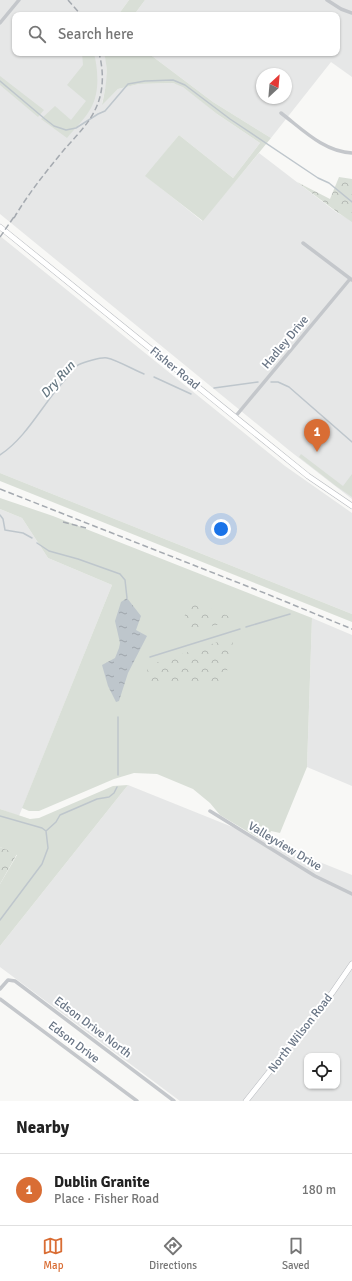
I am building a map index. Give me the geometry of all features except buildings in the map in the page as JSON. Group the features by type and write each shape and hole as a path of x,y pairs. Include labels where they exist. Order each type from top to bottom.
{"main road":[{"name":"Fisher Road","path":"0,227 308,476 352,506"},
{"name":"North Wilson Road","path":"246,1101 352,964"}],"street":[{"path":"0,23 19,0"},
{"path":"327,0 341,9 352,13"},
{"path":"281,113 326,146 337,151 352,153"},
{"path":"303,243 351,279"},
{"name":"Hadley Drive","path":"235,417 351,279"},
{"name":"Valleyview Drive","path":"210,811 314,876 352,894"},
{"name":"Edson Drive North","path":"0,989 8,980 14,981 174,1101"},
{"name":"Edson Drive","path":"0,999 137,1101"}],"shaded area":[{"path":"0,0 129,0 120,12 12,12 12,56 105,56 107,81 102,104 118,89 139,84 173,83 183,86 217,114 260,143 233,178 179,135 146,176 202,221 259,153 336,212 352,221 352,499 290,451 0,214"},
{"path":"145,0 352,0 352,77 331,62 271,138 213,102 152,56 340,56 340,12 136,12"},
{"path":"0,236 285,466 352,513 352,614 0,473"},
{"path":"0,509 22,518 48,558 112,585 19,816 0,809"},
{"path":"312,618 352,635 352,786 307,767"},
{"path":"128,785 352,875 352,1101 180,1101 0,967 0,946"}],"green space":[{"path":"129,0 145,0 136,12 120,12"},
{"path":"82,56 94,56 97,74 96,95 89,112 67,138 41,119 55,106 71,120 86,101 67,85 83,65"},
{"path":"105,56 152,56 213,102 271,138 203,221 145,176 179,135 233,178 260,143 217,114 183,87 173,83 139,84 118,89 102,105 106,85"},
{"path":"0,76 44,110 38,117 0,85"},
{"path":"339,177 352,179 352,222 297,182 330,199"},
{"path":"301,454 343,486 352,474 352,497 299,457"},
{"path":"0,473 352,614 352,622 0,481"},
{"path":"0,498 53,516 312,618 307,767 280,833 271,831 267,841 255,836 220,815 210,803 193,789 157,774 134,773 114,779 39,811 29,811 22,808 112,585 48,558 22,518 0,509"},
{"path":"190,603 207,607 233,618 232,622 195,629 188,626 184,619 187,606"},
{"path":"224,640 233,642 225,681 220,689 199,682 186,680 157,684 149,677 147,669 155,663"},
{"path":"128,785 0,946 0,884 17,855 0,847 0,809 30,819 39,818 113,786"},
{"path":"0,847 17,854 0,884"}],"water":[{"path":"127,598 141,616 136,630 147,636 128,673 119,701 116,702 108,686 102,665 115,658 119,648 120,643 115,621 121,602"}],"waterway":[{"path":"0,81 54,126 66,130 76,128 105,111 128,84 145,81 173,80 185,85 230,119 318,178 329,183 352,202"},
{"name":"Dry Run","path":"0,455 10,448 26,430 56,390 78,365 92,360 107,358 144,374"},
{"name":"Dry Run","path":"154,377 191,394"},
{"name":"Dry Run","path":"214,388 258,382"},
{"name":"Dry Run","path":"271,382 278,382 289,387 352,442"},
{"path":"0,515 3,519 5,530 23,533 32,538"},
{"path":"37,543 49,551 78,559 120,574 125,580 127,598"},
{"path":"246,627 290,614"},
{"path":"150,657 240,629"},
{"path":"118,717 118,775"},
{"path":"0,816 42,828 46,831 56,822 60,815 97,799 109,797 114,793 117,787"},
{"path":"0,920 42,864 48,848 46,831"}],"railway":[{"path":"68,0 78,12"},
{"path":"14,218 37,184 92,116 102,89 102,67 100,56"},
{"path":"0,237 16,214"},
{"path":"0,489 352,629"},
{"path":"63,522 86,528"}],"place":[{"name":"Dublin Granite","path":"317,452"}]}
